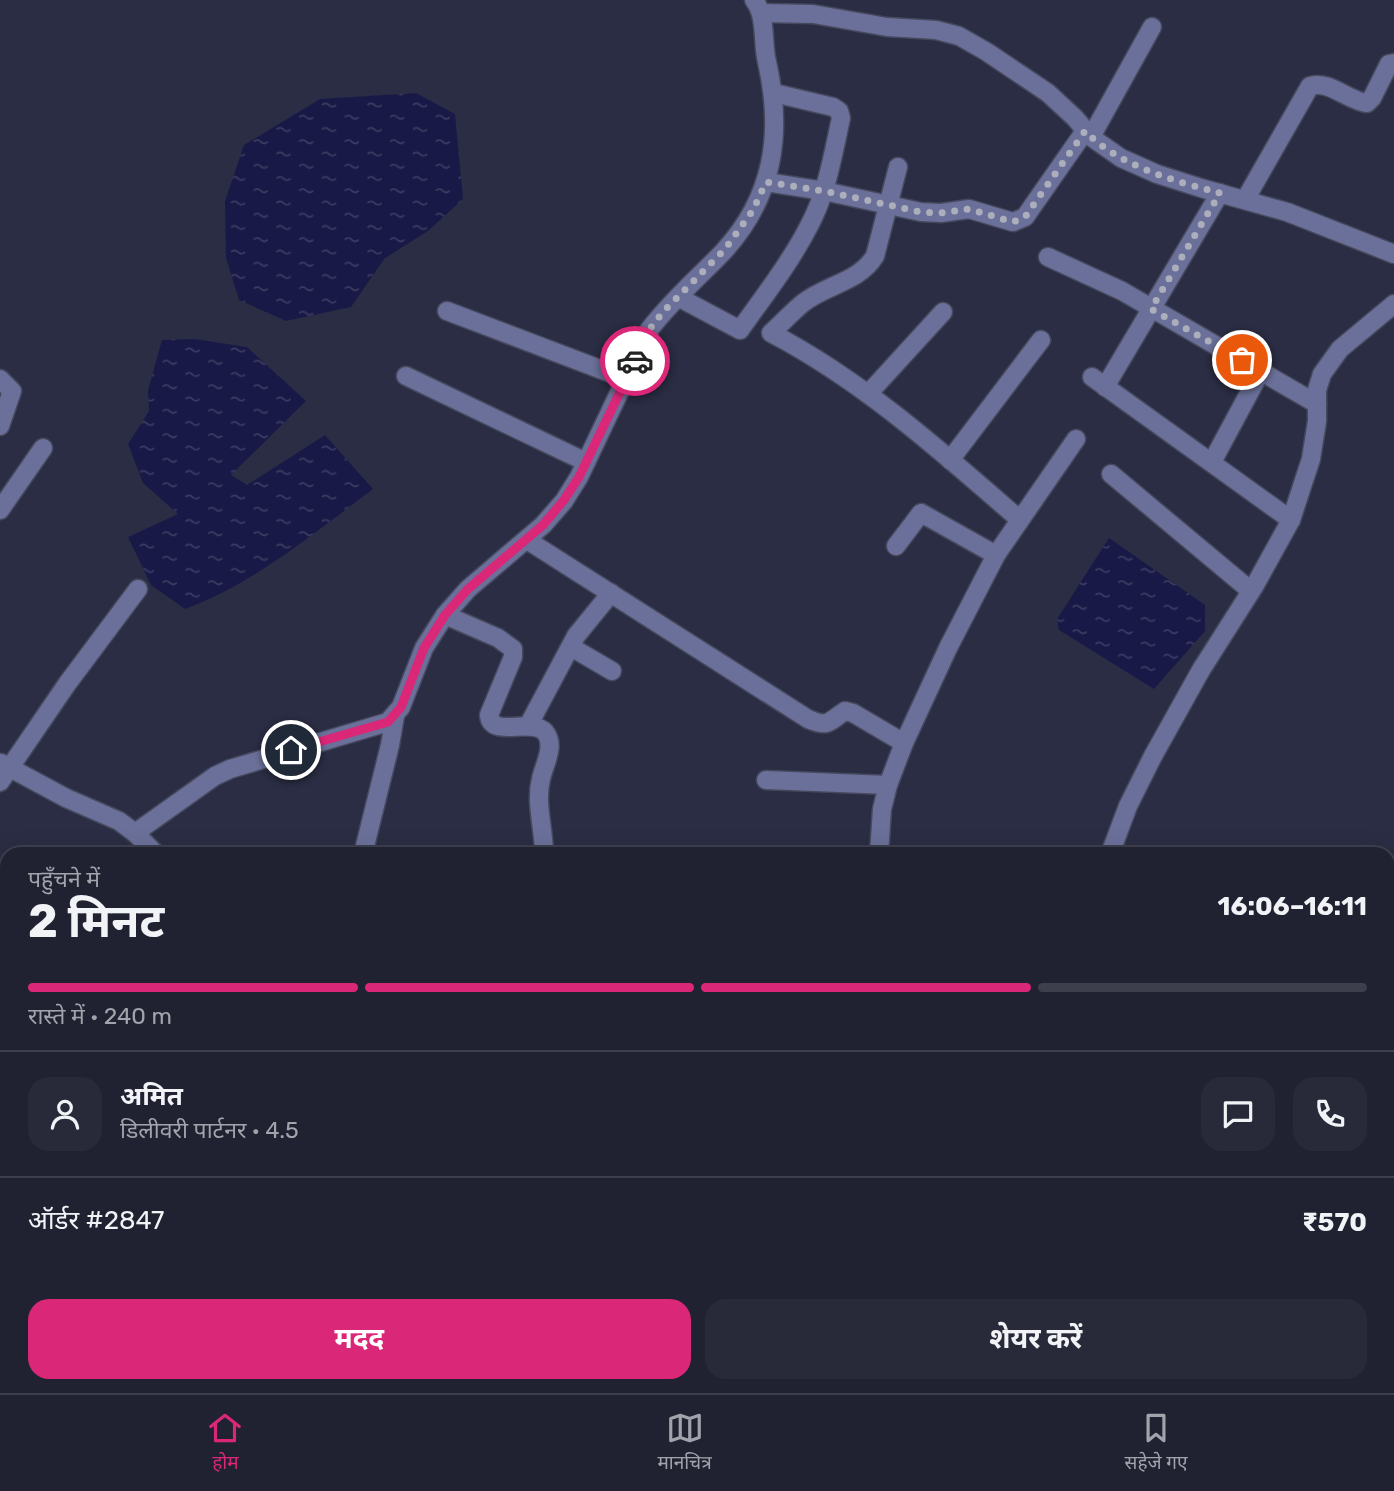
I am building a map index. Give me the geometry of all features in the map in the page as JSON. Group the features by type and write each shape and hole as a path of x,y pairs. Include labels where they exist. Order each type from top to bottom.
{"street":[{"path":"135,832 215,776 230,769 388,722 401,707 424,648 445,615 468,589 527,540 564,500 586,462 649,330 725,249 753,210 766,182 774,152 774,93 757,7 887,27 936,30 959,36 988,52 1048,93 1088,134 1122,158 1157,174 1287,212 1394,254"},
{"path":"766,182 824,191 921,212 941,213 969,209 1013,222 1019,221 1025,217 1088,134 1152,27"},
{"path":"1245,200 1310,86 1325,86 1367,103 1389,64 1394,63"},
{"path":"678,297 740,330 810,225 824,191 841,118 839,111 833,107 774,93"},
{"path":"898,167 886,205 875,256 868,266 859,275 804,301 771,333 802,349 868,394 1020,520"},
{"path":"1220,193 1151,309 1099,382 1291,520"},
{"path":"1048,257 1122,292 1317,404"},
{"path":"1113,847 1128,806 1153,756 1291,520 1311,459 1317,421 1317,390 1322,373 1340,349 1394,304"},
{"path":"447,311 626,379"},
{"path":"868,394 943,312"},
{"path":"950,460 1041,340"},
{"path":"1212,462 1261,371"},
{"path":"405,376 586,462"},
{"path":"0,379 12,391 0,426"},
{"path":"879,847 882,809 888,785 904,743 948,648 996,555 1076,439"},
{"path":"0,510 6,488 43,448"},
{"path":"1111,474 1251,591"},
{"path":"896,547 920,513 996,555"},
{"path":"527,540 808,719 822,725 830,723 845,711 904,743"},
{"path":"138,589 3,771 119,821 149,847"},
{"path":"528,726 570,647 590,617 611,593"},
{"path":"445,615 498,638 513,649 513,657 489,715 494,725 541,729 550,741 540,780 543,847"},
{"path":"570,647 612,671"},
{"path":"365,847 395,716"},
{"path":"766,780 888,785"}],"water":[{"path":"416,93 455,114 463,199 428,231 385,258 351,307 286,321 239,300 226,258 225,201 244,145 320,99"},
{"path":"195,339 247,347 306,401 231,475 247,485 325,435 373,489 260,571 185,609 151,585 128,537 178,514 143,483 128,444 149,411 148,390 162,340"},
{"path":"1109,538 1205,605 1205,631 1154,689 1059,630 1057,619"}],"way so far":[{"path":"635,361 649,330 663,312 725,249 753,210 766,182 824,191 921,212 941,213 969,209 1013,222 1025,217 1085,131 1122,158 1157,174 1220,193 1151,309 1242,360"}],"route":[{"path":"291,750 388,722 395,716 424,648 445,615 468,589 543,525 564,500 579,477 635,361"}]}
